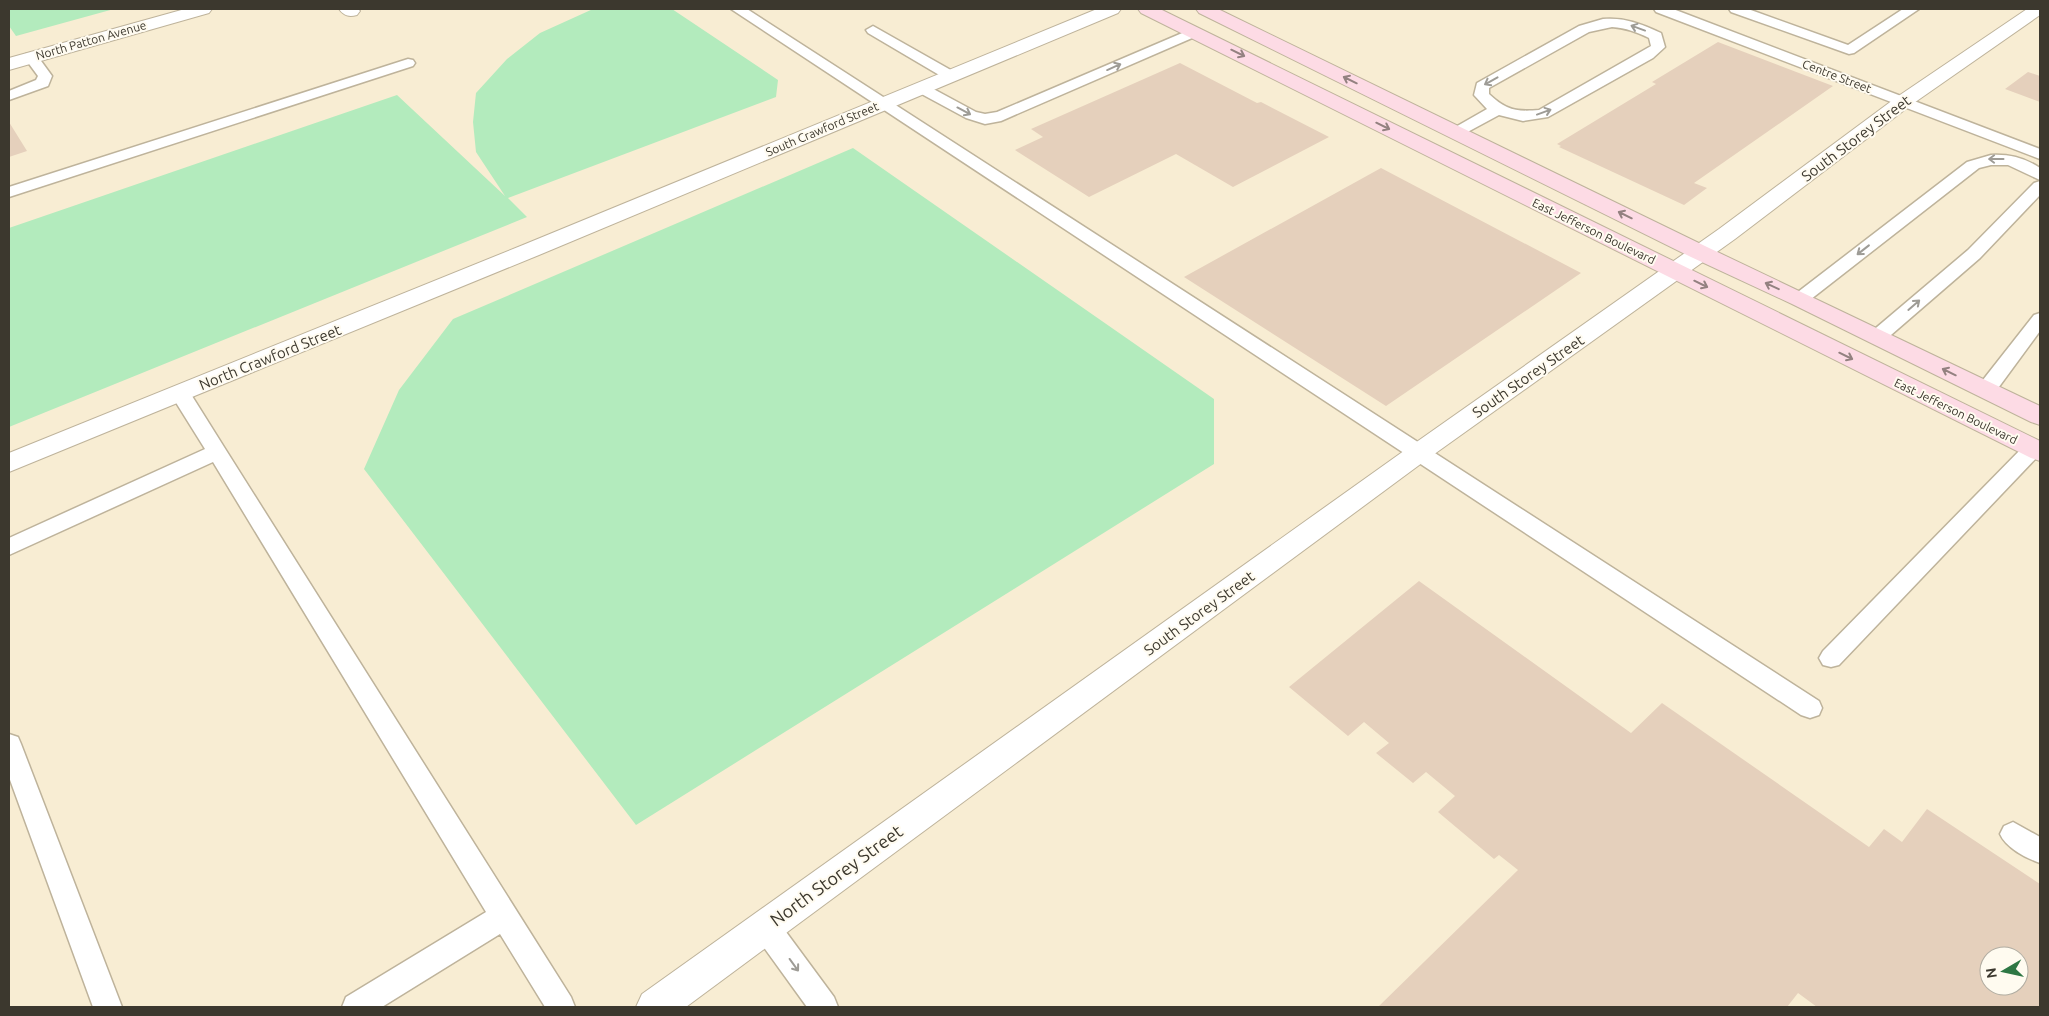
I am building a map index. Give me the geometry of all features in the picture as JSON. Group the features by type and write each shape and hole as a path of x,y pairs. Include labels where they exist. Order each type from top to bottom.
{"main road":[{"name":"East Jefferson Boulevard","path":"1147,9 2037,451"},
{"name":"East Jefferson Boulevard","path":"1205,9 1699,252 2040,416"}],"street":[{"name":"North Patton Avenue","path":"9,64 203,9"},
{"name":"South Crawford Street","path":"531,250 1112,9"},
{"name":"South Storey Street","path":"1019,744 1418,454 1674,271 1904,101 2038,9"},
{"name":"North Crawford Street","path":"9,463 531,250"},
{"name":"North Storey Street","path":"656,1007 1019,744"}],"lane":[{"path":"738,9 1161,283 1418,454 1810,708"},
{"name":"Centre Street","path":"1661,9 2040,154"},
{"path":"1736,9 1848,50 1912,9"},
{"path":"1457,132 1497,110 1523,116 1543,114 1648,55 1658,47 1656,36 1641,28 1620,22 1599,23 1584,29 1482,86 1481,96 1497,110"},
{"path":"873,30 950,76"},
{"path":"921,88 971,115 985,119 1001,116 1194,32"},
{"path":"9,96 43,83 45,76 31,57"},
{"path":"9,192 408,62"},
{"path":"1800,299 1973,165 1989,159 2010,160 2029,166 2040,175"},
{"path":"1877,336 1974,254 2040,186"},
{"path":"1986,390 2040,319"},
{"path":"180,393 561,1007"},
{"path":"1831,658 2037,451"},
{"path":"9,546 217,452"},
{"path":"9,744 108,1007"},
{"path":"2013,834 2040,852"},
{"path":"356,1007 504,916"},
{"path":"766,926 824,1007"}],"green space":[{"path":"9,9 114,9 16,36 9,26"},
{"path":"593,9 672,9 778,80 776,97 508,198 527,217 9,427 9,228 397,95 505,196 476,152 473,122 476,93 507,59 540,33"},
{"path":"853,148 1214,399 1214,464 636,825 364,469 399,390 453,319"}],"building":[{"path":"1718,42 1833,86 1694,183 1707,188 1684,205 1559,147 1561,146 1557,144 1656,84 1652,82"},
{"path":"1180,63 1257,103 1261,102 1329,137 1233,187 1176,154 1089,197 1015,150 1043,137 1031,129"},
{"path":"2028,72 2040,76 2040,102 2005,89"},
{"path":"9,122 27,151 9,157"},
{"path":"1381,168 1581,273 1386,406 1184,277"},
{"path":"1419,581 1631,733 1662,703 1869,847 1884,829 1902,842 1927,809 2040,884 2040,1007 1817,1007 1798,993 1787,1007 1378,1007 1518,870 1499,855 1494,859 1438,812 1455,796 1426,772 1413,783 1376,753 1389,743 1364,722 1348,736 1289,687"}]}
